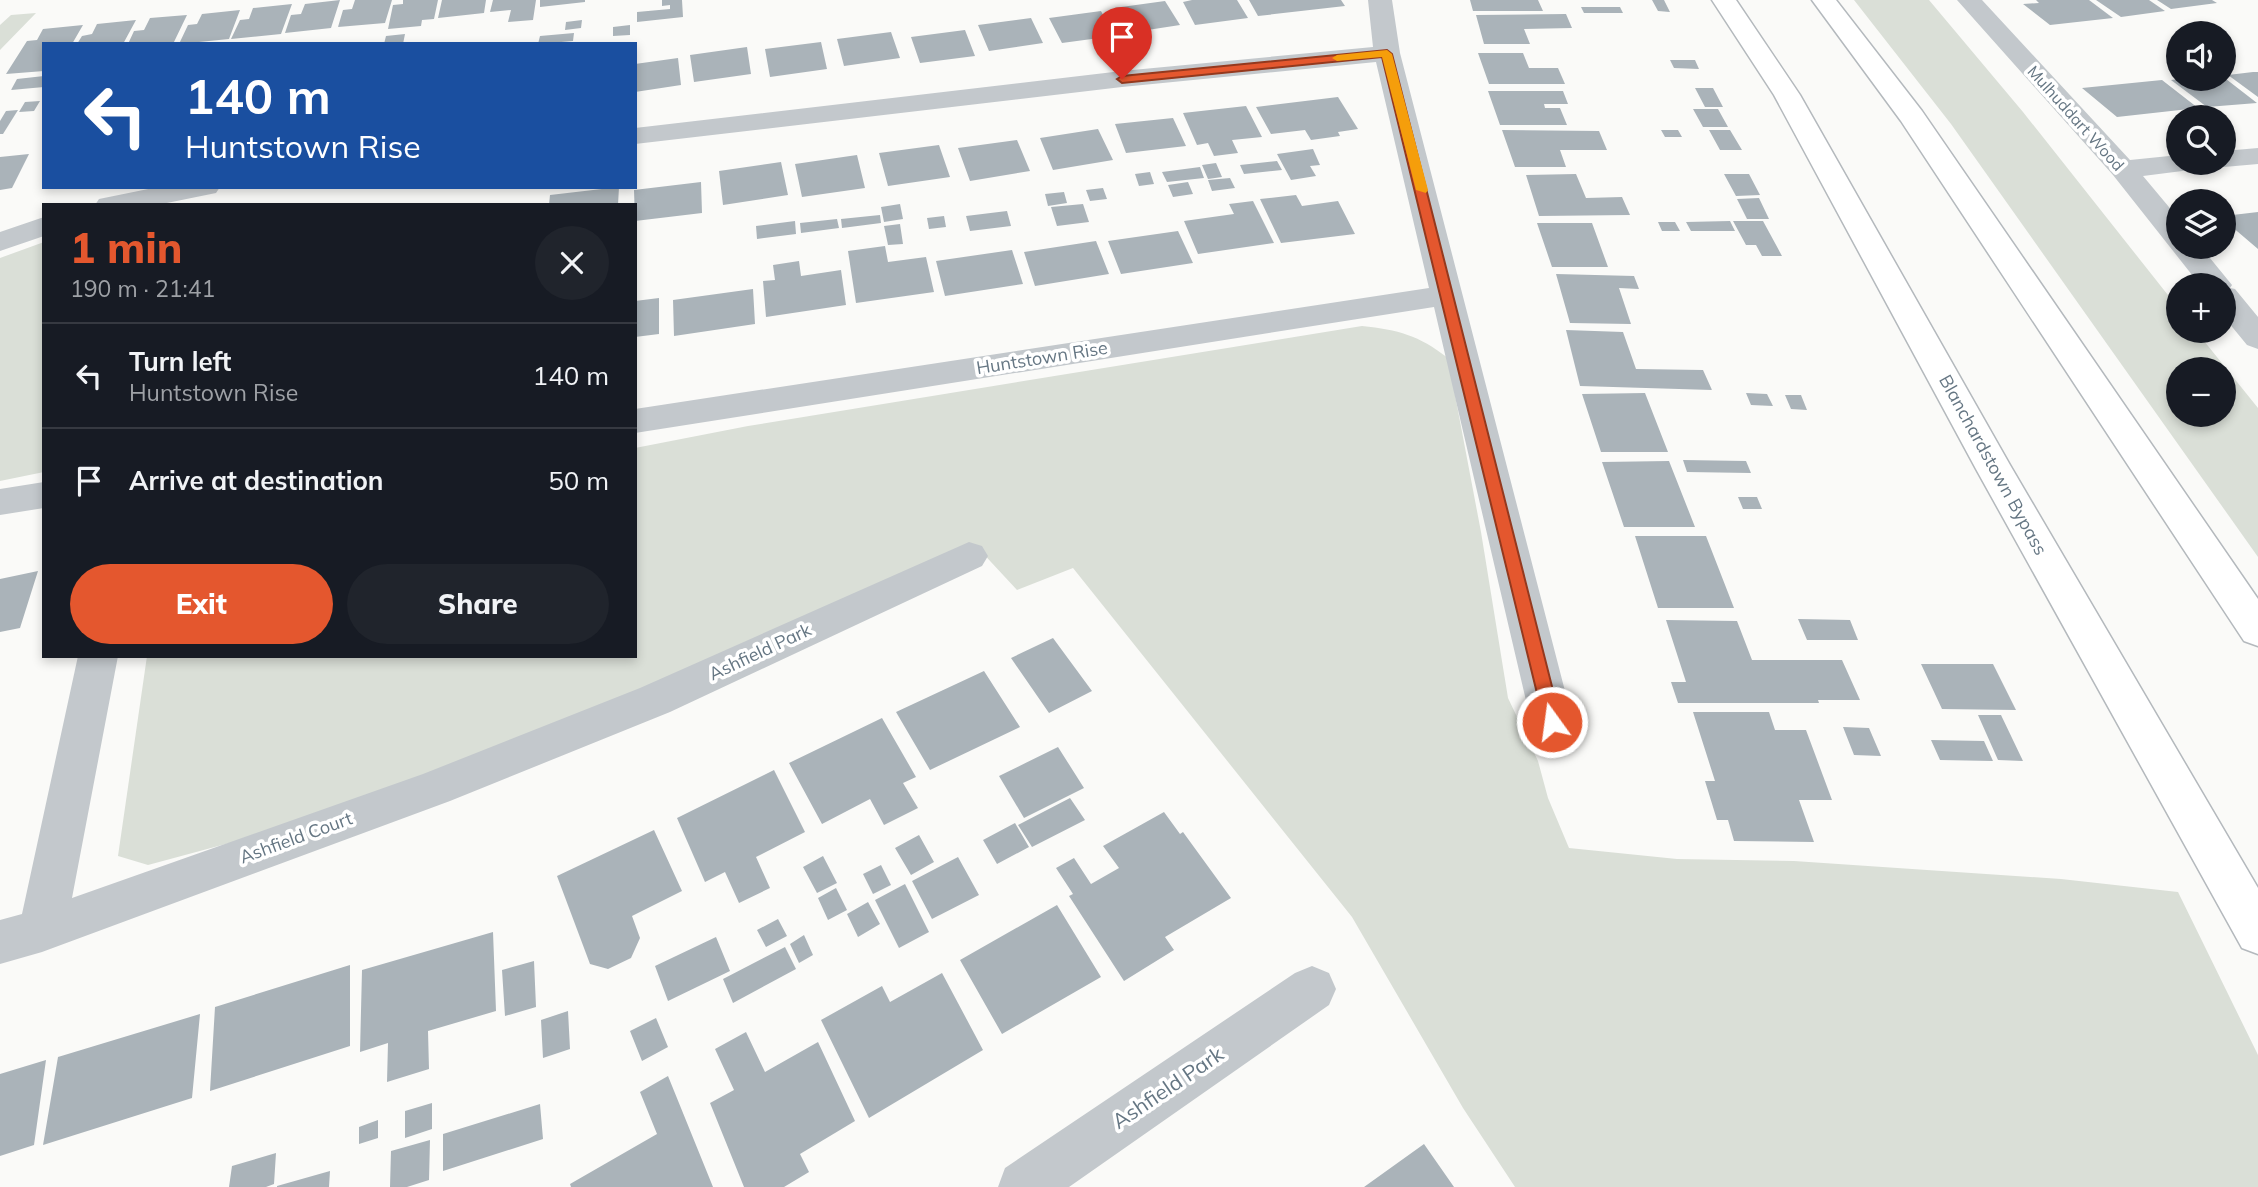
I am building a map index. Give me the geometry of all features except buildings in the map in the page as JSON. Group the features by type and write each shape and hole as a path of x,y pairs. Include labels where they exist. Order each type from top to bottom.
{"highway":[{"name":"Blanchardstown Bypass","path":"1724,0 1787,95 1994,469 2258,932"},
{"path":"1824,0 1912,117 2258,631"}],"street":[{"path":"1380,0 1387,54 1552,722"},
{"name":"Mulhuddart Wood","path":"1969,0 2123,169 2166,223"},
{"path":"637,136 1122,79 1387,54"},
{"path":"2236,158 2258,156"},
{"path":"2123,169 2166,165"},
{"path":"120,203 195,189"},
{"path":"0,243 42,227"},
{"path":"2195,259 2206,273"},
{"name":"Huntstown Rise","path":"647,429 1448,295"},
{"path":"2236,311 2258,338"},
{"path":"0,502 42,495"},
{"name":"Ashfield Park","path":"549,743 655,700 969,556"},
{"path":"42,930 98,658"},
{"name":"Ashfield Court","path":"0,942 42,930 435,788 549,743"},
{"name":"Ashfield Park","path":"1024,1187 1312,989"}],"shaded area":[{"path":"1854,0 1929,0 2023,112 2166,293 2166,343 2206,343 2217,357 2166,357 2166,427 2236,427 2236,381 2258,408 2258,557 1951,124"},
{"path":"36,13 0,50 0,25 11,15"},
{"path":"42,243 42,472 0,481 0,258"},
{"path":"1362,326 1387,329 1427,344 1448,358 1481,532 1508,698 1538,761 1548,798 1569,848 1677,859 1794,861 2061,879 2178,892 2258,1055 2258,1187 1515,1187 1463,1108 1352,917 1073,568 1017,590 978,548 585,718 248,838 148,865 118,856 147,658 637,658 637,448 748,426"}],"slow traffic":[{"path":"1337,58 1387,54 1422,190"}],"route":[{"path":"1122,79 1387,54 1552,722"}]}
